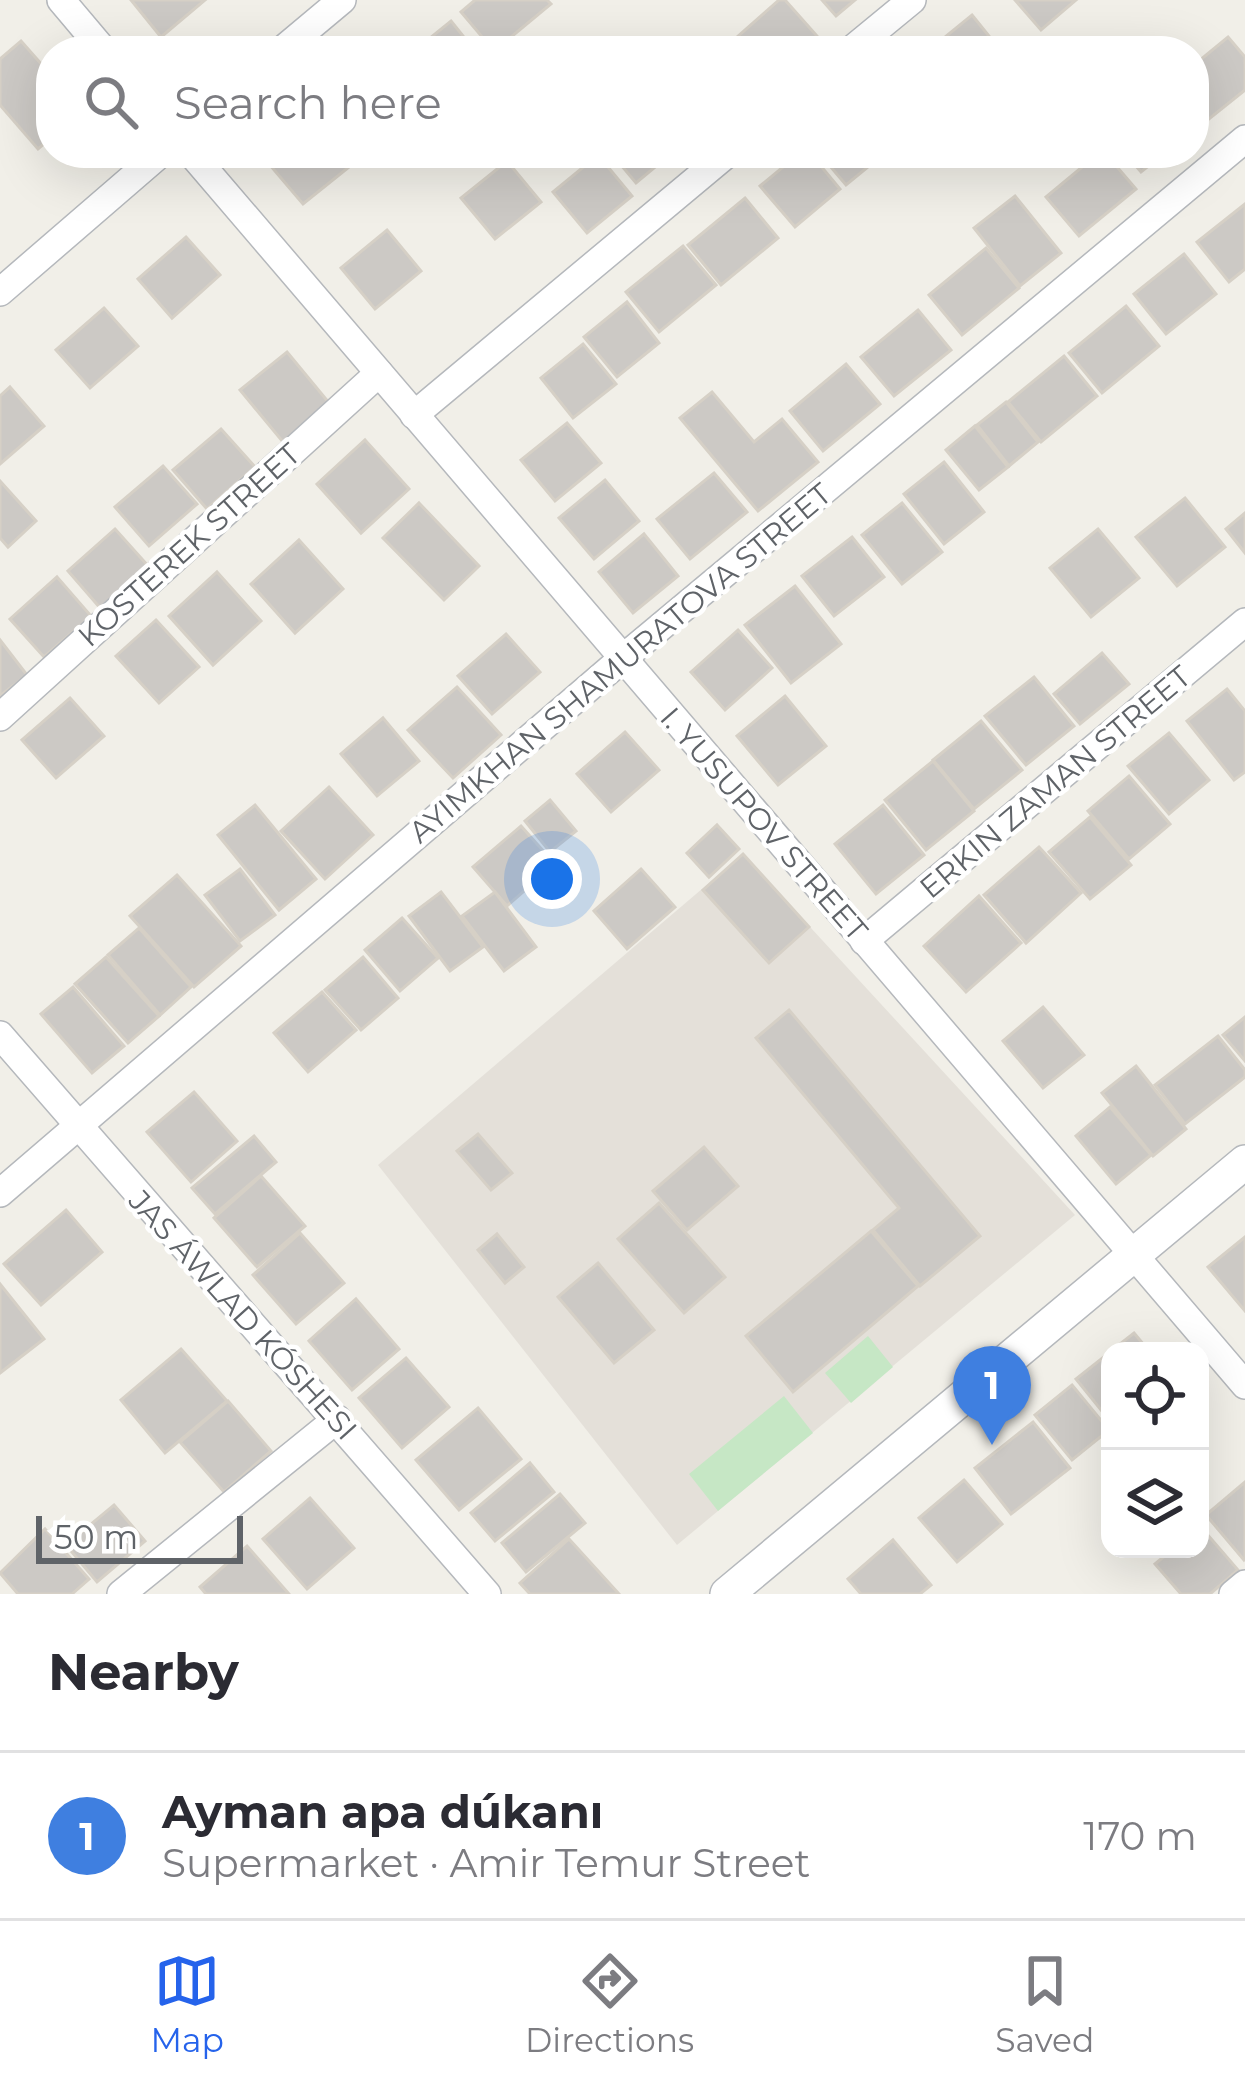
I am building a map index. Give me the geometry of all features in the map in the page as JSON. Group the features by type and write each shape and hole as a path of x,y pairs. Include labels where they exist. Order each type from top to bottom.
{"street":[{"path":"61,0 91,36"},
{"path":"299,36 342,0"},
{"path":"868,36 912,0"},
{"name":"AYIMKHAN SHAMURATOVA STREET","path":"0,1193 622,659 1245,139"},
{"path":"0,292 144,168"},
{"name":"I. YUSUPOV STREET","path":"204,168 1245,1384"},
{"path":"414,415 710,168"},
{"name":"KOSTEREK STREET","path":"0,717 379,373"},
{"name":"ERKIN ZAMAN STREET","path":"864,941 1245,622"},
{"name":"JAS ÁWLAD KÓSHESI","path":"0,1036 487,1594"},
{"path":"727,1594 1245,1162"},
{"path":"121,1594 337,1419"},
{"path":"1233,1594 1245,1584"}],"shaded area":[{"path":"743,854 1075,1215 677,1545 378,1165"}],"green space":[{"path":"868,1336 893,1367 851,1403 825,1373"},
{"path":"784,1396 813,1433 718,1511 689,1474"}],"building":[{"path":"131,0 205,0 162,36"},
{"path":"475,0 547,0 551,4 512,36 481,36 461,12"},
{"path":"779,0 785,0 817,36 738,36"},
{"path":"822,0 855,0 836,16"},
{"path":"1015,0 1076,0 1041,30"},
{"path":"972,15 989,36 946,36"},
{"path":"451,21 463,36 432,36"},
{"path":"1228,37 1245,57 1245,90 1209,119 1209,53"},
{"path":"21,41 36,58 36,147 0,105 0,59"},
{"path":"272,168 348,168 303,204"},
{"path":"498,168 513,168 541,202 495,239 461,198"},
{"path":"582,168 609,168 632,196 587,233 553,192"},
{"path":"624,168 654,168 636,183"},
{"path":"782,168 822,168 840,189 795,227 760,186"},
{"path":"832,168 867,168 846,185"},
{"path":"1081,168 1118,168 1136,189 1079,236 1046,197"},
{"path":"1015,196 1061,253 1020,286 974,228"},
{"path":"745,198 778,238 721,285 688,245"},
{"path":"1245,204 1245,269 1229,282 1197,242"},
{"path":"387,230 421,271 375,309 341,268"},
{"path":"186,237 220,275 172,318 138,279"},
{"path":"683,246 716,285 659,332 626,292"},
{"path":"986,248 1019,288 962,335 929,295"},
{"path":"1184,254 1216,294 1166,334 1134,294"},
{"path":"627,302 659,343 617,377 584,337"},
{"path":"1126,306 1159,346 1102,393 1069,353"},
{"path":"104,308 138,346 90,388 56,350"},
{"path":"918,310 951,350 894,396 861,357"},
{"path":"583,344 616,384 573,418 541,378"},
{"path":"287,352 330,404 283,442 240,390"},
{"path":"1064,356 1097,396 1041,442 1008,402"},
{"path":"846,364 880,404 823,451 790,411"},
{"path":"10,387 44,426 0,464 0,396"},
{"path":"712,392 754,442 782,419 818,462 758,511 680,418"},
{"path":"1006,402 1038,442 1009,466 977,425"},
{"path":"567,423 601,463 555,501 521,460"},
{"path":"975,426 1008,467 979,490 946,450"},
{"path":"221,429 255,467 207,509 173,470"},
{"path":"365,440 409,489 361,533 317,484"},
{"path":"944,462 984,512 944,544 904,494"},
{"path":"163,466 197,504 149,546 115,507"},
{"path":"714,473 747,512 690,559 657,519"},
{"path":"605,480 639,521 594,559 559,518"},
{"path":"0,481 36,521 8,547 0,538"},
{"path":"1185,498 1225,547 1177,586 1136,537"},
{"path":"419,503 479,566 444,600 383,538"},
{"path":"902,503 942,552 902,584 862,535"},
{"path":"1245,513 1245,553 1226,529"},
{"path":"115,529 149,567 102,610 68,571"},
{"path":"1098,529 1139,578 1091,617 1050,568"},
{"path":"644,534 678,576 633,613 599,572"},
{"path":"852,537 884,577 834,616 802,576"},
{"path":"299,540 343,589 295,633 251,584"},
{"path":"217,572 261,621 213,665 169,616"},
{"path":"57,577 91,616 44,657 10,619"},
{"path":"795,586 841,644 791,683 745,625"},
{"path":"156,620 199,667 159,703 116,656"},
{"path":"738,630 772,668 725,710 691,672"},
{"path":"506,634 540,672 492,714 458,676"},
{"path":"0,640 27,675 0,696"},
{"path":"1102,653 1129,684 1080,724 1054,694"},
{"path":"1034,677 1074,726 1026,765 985,716"},
{"path":"457,687 501,735 453,778 408,730"},
{"path":"1227,689 1245,711 1245,772 1234,780 1187,721"},
{"path":"785,696 826,746 778,785 737,736"},
{"path":"70,698 104,736 56,778 22,740"},
{"path":"383,718 419,761 377,796 341,754"},
{"path":"981,721 1022,770 974,809 933,760"},
{"path":"625,732 659,770 611,812 577,774"},
{"path":"1169,733 1209,780 1169,814 1128,766"},
{"path":"933,761 974,811 926,850 885,800"},
{"path":"1129,776 1170,824 1129,859 1088,811"},
{"path":"329,787 373,835 325,879 281,831"},
{"path":"550,800 576,831 550,852 525,821"},
{"path":"255,805 316,879 279,910 218,835"},
{"path":"883,805 924,855 876,894 835,844"},
{"path":"1090,817 1131,865 1090,899 1049,852"},
{"path":"717,825 739,849 709,877 687,853"},
{"path":"521,826 555,864 507,906 473,867"},
{"path":"1039,847 1081,893 1026,943 984,895"},
{"path":"743,854 809,927 769,963 703,890"},
{"path":"240,869 275,915 240,941 205,895"},
{"path":"641,869 675,907 627,949 594,911"},
{"path":"177,875 241,946 194,987 130,916"},
{"path":"441,892 483,947 450,971 409,916"},
{"path":"495,892 536,947 504,971 462,916"},
{"path":"979,896 1021,943 966,992 924,946"},
{"path":"402,918 438,958 400,991 365,950"},
{"path":"139,928 191,987 160,1015 108,955"},
{"path":"106,957 159,1016 128,1043 75,984"},
{"path":"363,957 398,998 361,1030 325,990"},
{"path":"73,987 124,1046 92,1073 41,1014"},
{"path":"322,992 356,1030 308,1072 274,1033"},
{"path":"1043,1007 1084,1055 1043,1088 1003,1041"},
{"path":"789,1010 980,1236 920,1286 873,1230 899,1208 756,1038"},
{"path":"1245,1017 1245,1061 1223,1035"},
{"path":"1218,1036 1245,1070 1245,1077 1185,1124 1155,1085"},
{"path":"1136,1066 1186,1129 1153,1156 1102,1093"},
{"path":"194,1092 237,1141 191,1182 147,1132"},
{"path":"1110,1107 1151,1155 1116,1184 1076,1136"},
{"path":"478,1134 512,1173 491,1190 457,1151"},
{"path":"254,1136 276,1162 215,1214 192,1188"},
{"path":"704,1147 738,1186 687,1230 653,1191"},
{"path":"261,1176 305,1226 257,1267 214,1218"},
{"path":"659,1203 725,1277 684,1313 618,1239"},
{"path":"66,1210 102,1252 41,1305 4,1264"},
{"path":"871,1231 918,1286 793,1392 746,1336"},
{"path":"300,1233 344,1283 296,1324 253,1275"},
{"path":"497,1234 524,1267 505,1283 478,1250"},
{"path":"1245,1237 1245,1311 1208,1267"},
{"path":"598,1263 654,1330 614,1363 558,1297"},
{"path":"0,1284 44,1339 0,1373"},
{"path":"356,1299 399,1349 352,1390 309,1341"},
{"path":"181,1349 227,1401 165,1453 121,1400"},
{"path":"406,1358 449,1407 402,1448 359,1398"},
{"path":"1101,1359 1101,1410 1076,1379"},
{"path":"1072,1385 1101,1420 1101,1436 1072,1460 1035,1415"},
{"path":"228,1401 271,1451 224,1492 180,1442"},
{"path":"478,1408 521,1459 459,1510 416,1460"},
{"path":"1033,1422 1070,1468 1011,1514 975,1468"},
{"path":"530,1463 554,1492 495,1541 471,1513"},
{"path":"964,1480 1002,1524 957,1562 919,1518"},
{"path":"1245,1482 1244,1560 1209,1519 1209,1512"},
{"path":"560,1494 585,1523 526,1572 502,1543"},
{"path":"310,1498 354,1548 307,1589 263,1539"},
{"path":"114,1505 145,1541 97,1582 66,1545"},
{"path":"45,1529 89,1579 72,1594 18,1594 0,1573"},
{"path":"1209,1536 1238,1570 1210,1594 1181,1594 1155,1564 1162,1558 1209,1558"},
{"path":"569,1539 619,1594 530,1594 520,1583"},
{"path":"893,1540 931,1585 920,1594 861,1594 848,1579"},
{"path":"247,1546 289,1594 206,1594 200,1587"}],"place":[{"name":"Ayman apa dúkanı","path":"992,1445"}]}
